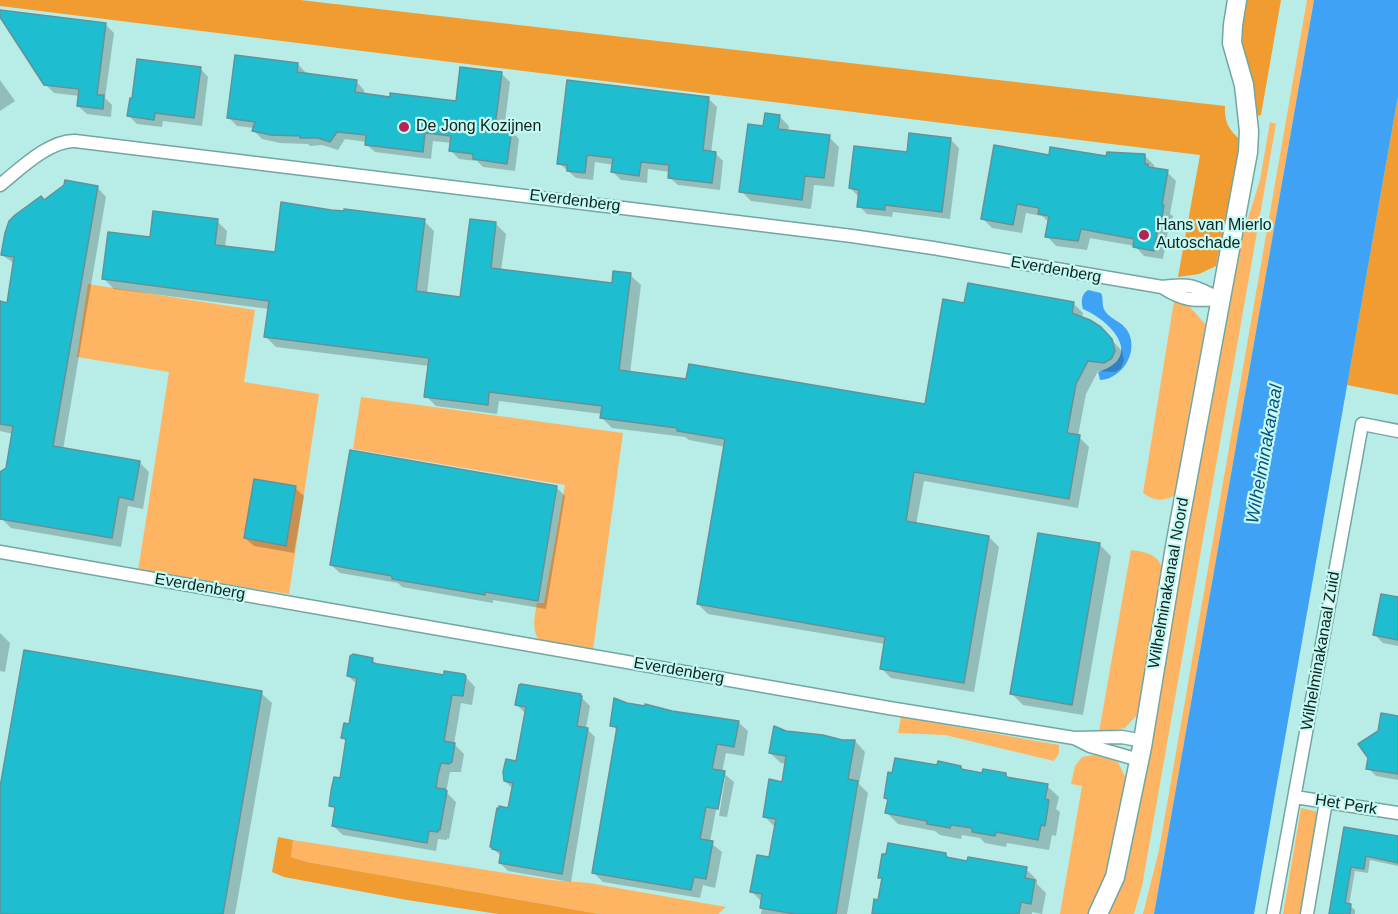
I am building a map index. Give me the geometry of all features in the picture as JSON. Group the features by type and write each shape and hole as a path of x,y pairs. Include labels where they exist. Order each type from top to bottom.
{"street":[{"name":"Wilhelminakanaal Noord","path":"1098,914 1115,877 1143,741 1219,299 1248,152 1249,131 1244,85 1232,43 1237,0"},
{"name":"Everdenberg","path":"0,185 55,145 66,140 933,248 1162,287 1173,295 1192,301 1219,299"},
{"name":"Wilhelminakanaal Zuid","path":"1273,914 1362,424 1398,431"},
{"name":"Everdenberg","path":"0,552 878,706 1074,738 1122,737 1143,741"},
{"name":"Everdenberg","path":"1074,738 1090,746 1139,759"},
{"name":"Het Perk","path":"1295,797 1398,813"},
{"path":"1307,914 1326,801"}],"shaded area":[{"path":"0,0 300,0 1225,106 1228,126 1242,141 1225,236 1216,266 1199,274 1178,277 1200,155 0,6"},
{"path":"1246,0 1281,0 1261,115 1254,117 1241,55 1240,35"},
{"path":"1307,0 1314,0 1154,914 1143,914 1159,850"},
{"path":"1398,96 1398,395 1347,385"},
{"path":"1270,122 1276,124 1142,886 1134,914 1107,914 1122,881 1132,845 1232,270 1260,180"},
{"path":"88,284 255,310 244,382 319,394 289,594 138,571 169,372 77,357"},
{"path":"1174,301 1190,307 1206,325 1189,413 1178,493 1160,500 1143,493"},
{"path":"361,397 623,433 593,650 539,640 535,631 537,603 544,603 565,485 353,449"},
{"path":"1131,550 1143,552 1157,559 1164,575 1137,715 1125,728 1099,732"},
{"path":"901,717 1059,745 1059,753 1054,761 945,735 898,733"},
{"path":"1094,755 1118,762 1127,781 1109,870 1090,914 1060,914 1082,786 1071,784 1075,766 1082,757"},
{"path":"1301,808 1319,812 1301,914 1283,914"},
{"path":"278,837 293,840 291,857 307,862 599,914 498,914 284,877 272,872"},
{"path":"293,840 551,880 589,883 726,907 718,914 599,914 307,862 291,857"}],"water":[{"name":"Wilhelminakanaal","path":"1314,0 1398,0 1398,96 1254,914 1154,914"},
{"path":"1088,290 1101,293 1105,311 1125,327 1131,338 1130,354 1122,369 1116,375 1100,380 1098,372 1112,365 1119,358 1121,349 1119,339 1112,330 1083,309 1082,298"}],"building":[{"path":"0,10 106,23 97,95 104,95 103,109 77,106 79,89 44,85 0,17"},
{"path":"235,55 298,63 297,72 357,80 355,92 390,97 390,93 456,101 460,67 502,72 495,127 512,129 507,164 473,159 473,154 449,151 451,136 425,133 423,152 365,145 366,135 337,132 330,142 318,138 271,135 252,131 255,122 227,118"},
{"path":"137,59 201,67 194,118 155,113 154,120 127,116 130,98 132,98"},
{"path":"567,80 709,97 703,150 716,152 712,183 668,178 669,165 641,162 639,176 611,172 613,158 587,155 585,173 567,171 567,165 557,164"},
{"path":"765,113 780,115 778,129 830,135 824,178 805,176 802,200 739,192 748,124 763,126"},
{"path":"909,133 951,138 942,212 885,205 885,210 857,207 859,190 849,188 854,146 907,152"},
{"path":"994,145 1049,155 1050,147 1106,156 1107,152 1145,154 1145,164 1148,164 1148,167 1168,170 1162,217 1160,216 1154,251 1133,247 1134,239 1081,229 1078,241 1045,237 1049,216 1038,214 1039,208 1017,204 1013,225 981,219"},
{"path":"65,180 98,186 53,446 140,461 133,500 119,497 112,538 0,519 0,472 6,468 13,426 0,424 0,301 7,303 14,257 1,255 5,233 9,221 15,215 41,196 44,200 64,185"},
{"path":"281,202 331,210 344,211 344,209 425,219 416,291 460,297 470,219 496,222 491,268 612,283 613,271 631,273 619,370 686,379 689,364 925,404 943,299 964,303 968,283 1074,302 1072,313 1101,327 1112,339 1115,351 1112,358 1104,363 1088,361 1076,384 1067,433 1080,435 1069,499 914,472 906,521 989,536 964,683 880,669 885,637 697,604 725,439 677,431 677,428 600,418 602,406 489,392 488,405 424,397 429,358 264,337 269,301 102,279 108,232 150,237 153,211 218,219 215,245 275,252"},
{"path":"350,450 557,486 538,601 485,592 485,595 392,579 392,576 330,565"},
{"path":"254,479 296,486 286,546 244,538"},
{"path":"1038,533 1100,543 1072,705 1010,694"},
{"path":"1381,594 1398,597 1398,640 1373,635"},
{"path":"24,650 262,691 223,914 0,914 0,787"},
{"path":"353,654 373,658 372,663 444,675 444,671 466,676 463,696 452,695 444,741 455,743 452,762 441,763 438,775 436,788 447,791 440,830 438,832 429,831 427,843 332,826 335,807 329,806 331,791 334,777 340,778 346,739 341,738 344,723 349,724 357,678 347,676 350,656"},
{"path":"521,684 582,696 577,726 588,728 562,874 499,863 501,851 490,847 497,808 499,809 499,806 508,808 513,783 504,781 503,772 506,759 516,761 526,707 515,705"},
{"path":"614,698 627,703 645,706 645,704 672,711 739,721 734,747 717,744 712,769 725,771 718,809 706,807 700,839 713,841 706,879 694,877 691,890 592,873 617,727 610,726"},
{"path":"1381,713 1398,716 1398,774 1366,769 1368,758 1358,744 1378,731"},
{"path":"774,726 786,731 855,740 848,779 858,781 836,914 795,914 760,908 762,894 750,892 757,855 769,857 776,819 763,817 769,779 782,782 786,756 769,753"},
{"path":"895,758 937,765 938,761 961,766 961,769 982,773 983,769 1006,773 1006,777 1048,784 1045,799 1049,800 1045,826 1041,825 1038,840 996,832 995,836 972,832 972,828 951,825 950,828 885,813 888,799 884,798 888,772 892,773"},
{"path":"1344,827 1398,836 1398,863 1366,856 1364,869 1351,867 1345,903 1351,904 1350,914 1329,914"},
{"path":"888,843 946,853 946,857 967,861 968,857 1027,867 1025,878 1035,880 1031,904 1021,902 1019,914 872,914 874,899 878,900 882,878 878,878 882,854 886,854"}],"place":[{"name":"De Jong Kozijnen","path":"404,127"},
{"name":"Hans van Mierlo Autoschade","path":"1144,235"}]}
